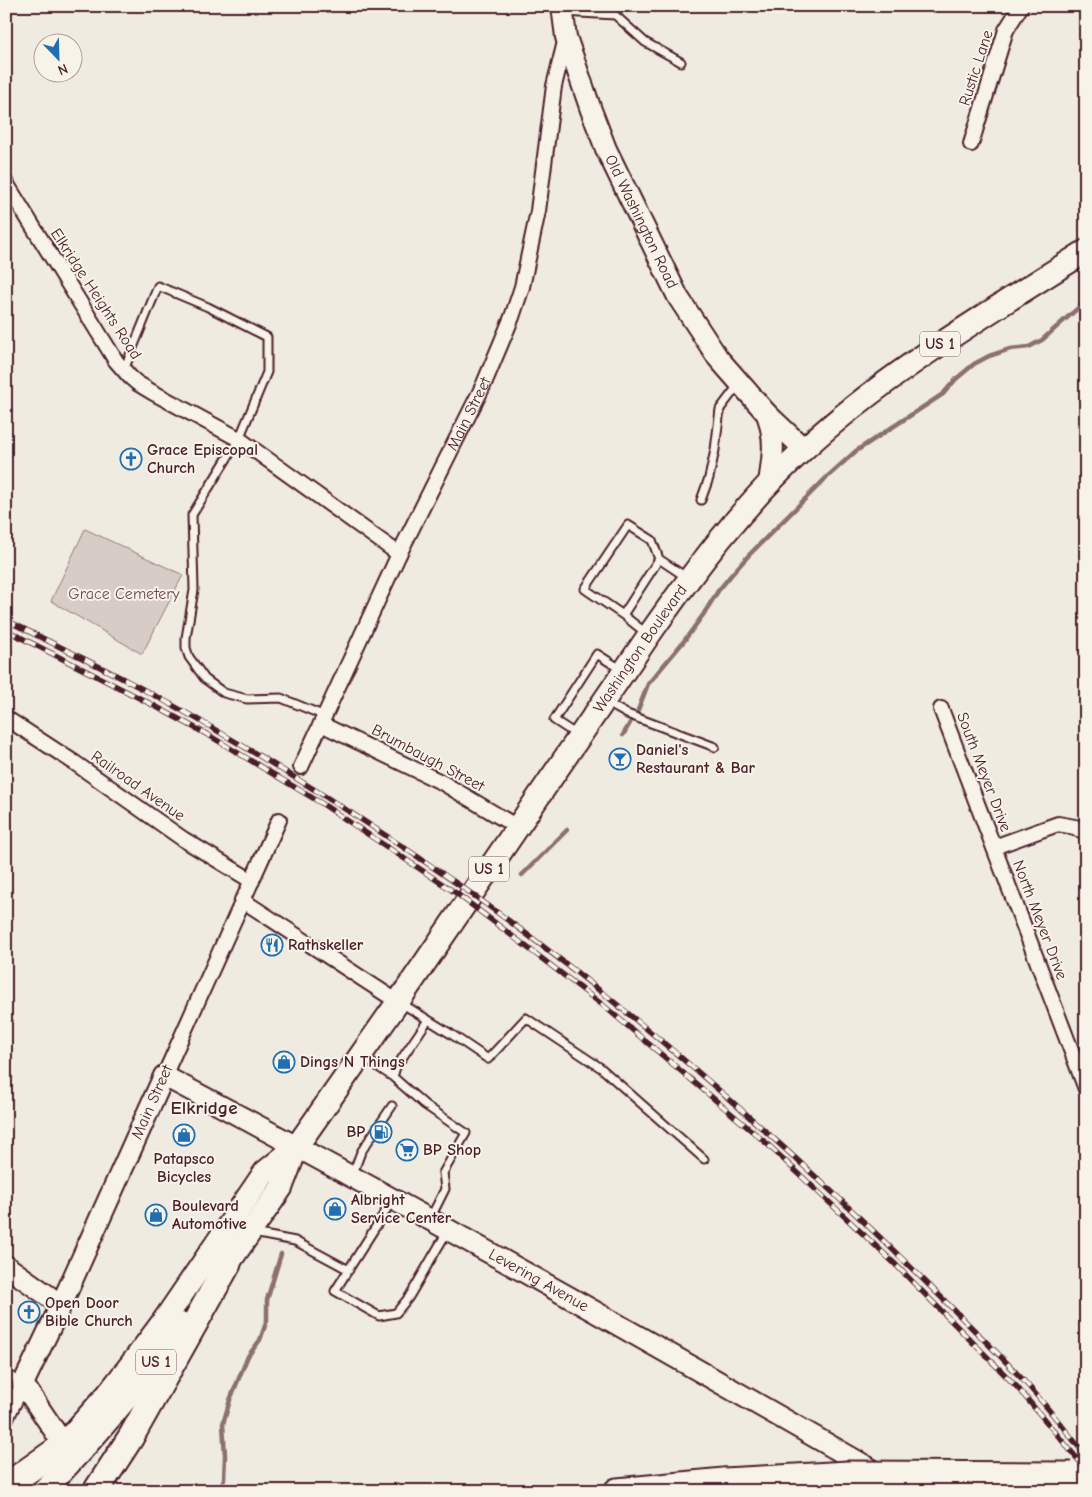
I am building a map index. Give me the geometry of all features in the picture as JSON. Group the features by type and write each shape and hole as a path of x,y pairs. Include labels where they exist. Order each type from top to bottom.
{"highway":[{"path":"96,1491 131,1437 228,1264"},
{"path":"6,1486 64,1446"},
{"path":"617,1491 724,1481 857,1474 949,1473 1086,1477"}],"main road":[{"name":"Washington Boulevard","path":"43,1491 123,1403 159,1358 251,1232 281,1188 297,1146 361,1056 649,635 689,578 727,531 769,483 804,449 895,374 1086,251"},
{"name":"Washington Boulevard","path":"18,1491 64,1446 108,1394 165,1319 265,1172 297,1146"}],"street":[{"name":"Rustic Lane","path":"971,144 1006,30 1021,6"},
{"name":"Old Washington Road","path":"563,9 566,37 606,149 678,297 718,358 739,384 804,449"},
{"name":"Main Street","path":"301,767 399,554 483,386 512,317 522,288 538,211 554,86 566,37"},
{"name":"Elkridge Heights Road","path":"6,184 102,339 130,378 239,439 399,554"},
{"name":"Old Washington Road","path":"767,414 772,429 774,446 769,483"},
{"name":"South Meyer Drive","path":"941,709 994,847"},
{"name":"Railroad Avenue","path":"6,718 75,763 183,839 252,881"},
{"name":"Brumbaugh Street","path":"323,720 443,783 517,828"},
{"name":"Main Street","path":"6,1418 61,1305 279,820"},
{"path":"994,847 1058,824 1075,827 1086,834"},
{"name":"North Meyer Drive","path":"994,847 1086,1090"},
{"path":"242,900 398,1002"},
{"name":"Levering Avenue","path":"164,1076 297,1146 449,1230 909,1491"},
{"path":"6,1266 61,1305"},
{"path":"23,1384 64,1446"}],"lane":[{"path":"563,9 615,15 645,42 681,62"},
{"path":"124,371 158,286 208,307 267,336 267,372 239,439 192,515 194,590 186,648 189,657 205,679 224,693 247,699 281,698 323,720"},
{"path":"701,500 709,478 715,450 720,409 739,384"},
{"path":"649,635 585,589 628,525 652,540 659,559 689,578"},
{"path":"623,615 659,559"},
{"path":"579,737 554,720 597,654 624,671"},
{"path":"604,701 627,714 716,747"},
{"path":"398,1002 488,1059 526,1018 601,1068 704,1159"},
{"path":"393,1077 396,1067 428,1020"},
{"path":"361,1056 393,1077 425,1105 466,1132 443,1173 445,1189 429,1219"},
{"path":"352,1176 362,1152 392,1106"},
{"path":"393,1199 335,1291 379,1316 390,1315 401,1308 449,1230"},
{"path":"251,1232 295,1241 349,1270"},
{"path":"6,1373 23,1384"}],"green space":[{"name":"Grace Cemetery","path":"85,529 183,575 142,654 51,601"}],"waterway":[{"path":"638,710 648,684 684,641 718,591 749,555 827,477 856,451 943,394 956,379 974,364 989,356 1010,349 1029,347 1042,340 1086,301"},
{"path":"623,735 630,723"},
{"path":"522,875 567,830"},
{"path":"219,1491 224,1479 223,1424 230,1400 248,1356 260,1340 267,1320 267,1300 281,1254"}],"railway":[{"path":"6,620 163,700 277,766 369,824 459,885 552,953 687,1063 854,1212 1009,1365 1040,1399 1086,1456"},
{"path":"6,630 210,736 321,803 456,893 604,1006 765,1142 894,1263 1017,1387 1086,1469"}],"place":[{"name":"Grace Episcopal Church","path":"131,459"},
{"name":"Daniel's Restaurant & Bar","path":"620,759"},
{"name":"Rathskeller","path":"272,945"},
{"name":"Dings N Things","path":"284,1062"},
{"name":"BP","path":"381,1132"},
{"name":"Patapsco Bicycles","path":"184,1135"},
{"name":"BP Shop","path":"407,1150"},
{"name":"Albright Service Center","path":"335,1209"},
{"name":"Boulevard Automotive","path":"156,1215"},
{"name":"Open Door Bible Church","path":"29,1312"}],"district":[{"name":"Elkridge","path":"204,1108"}]}
